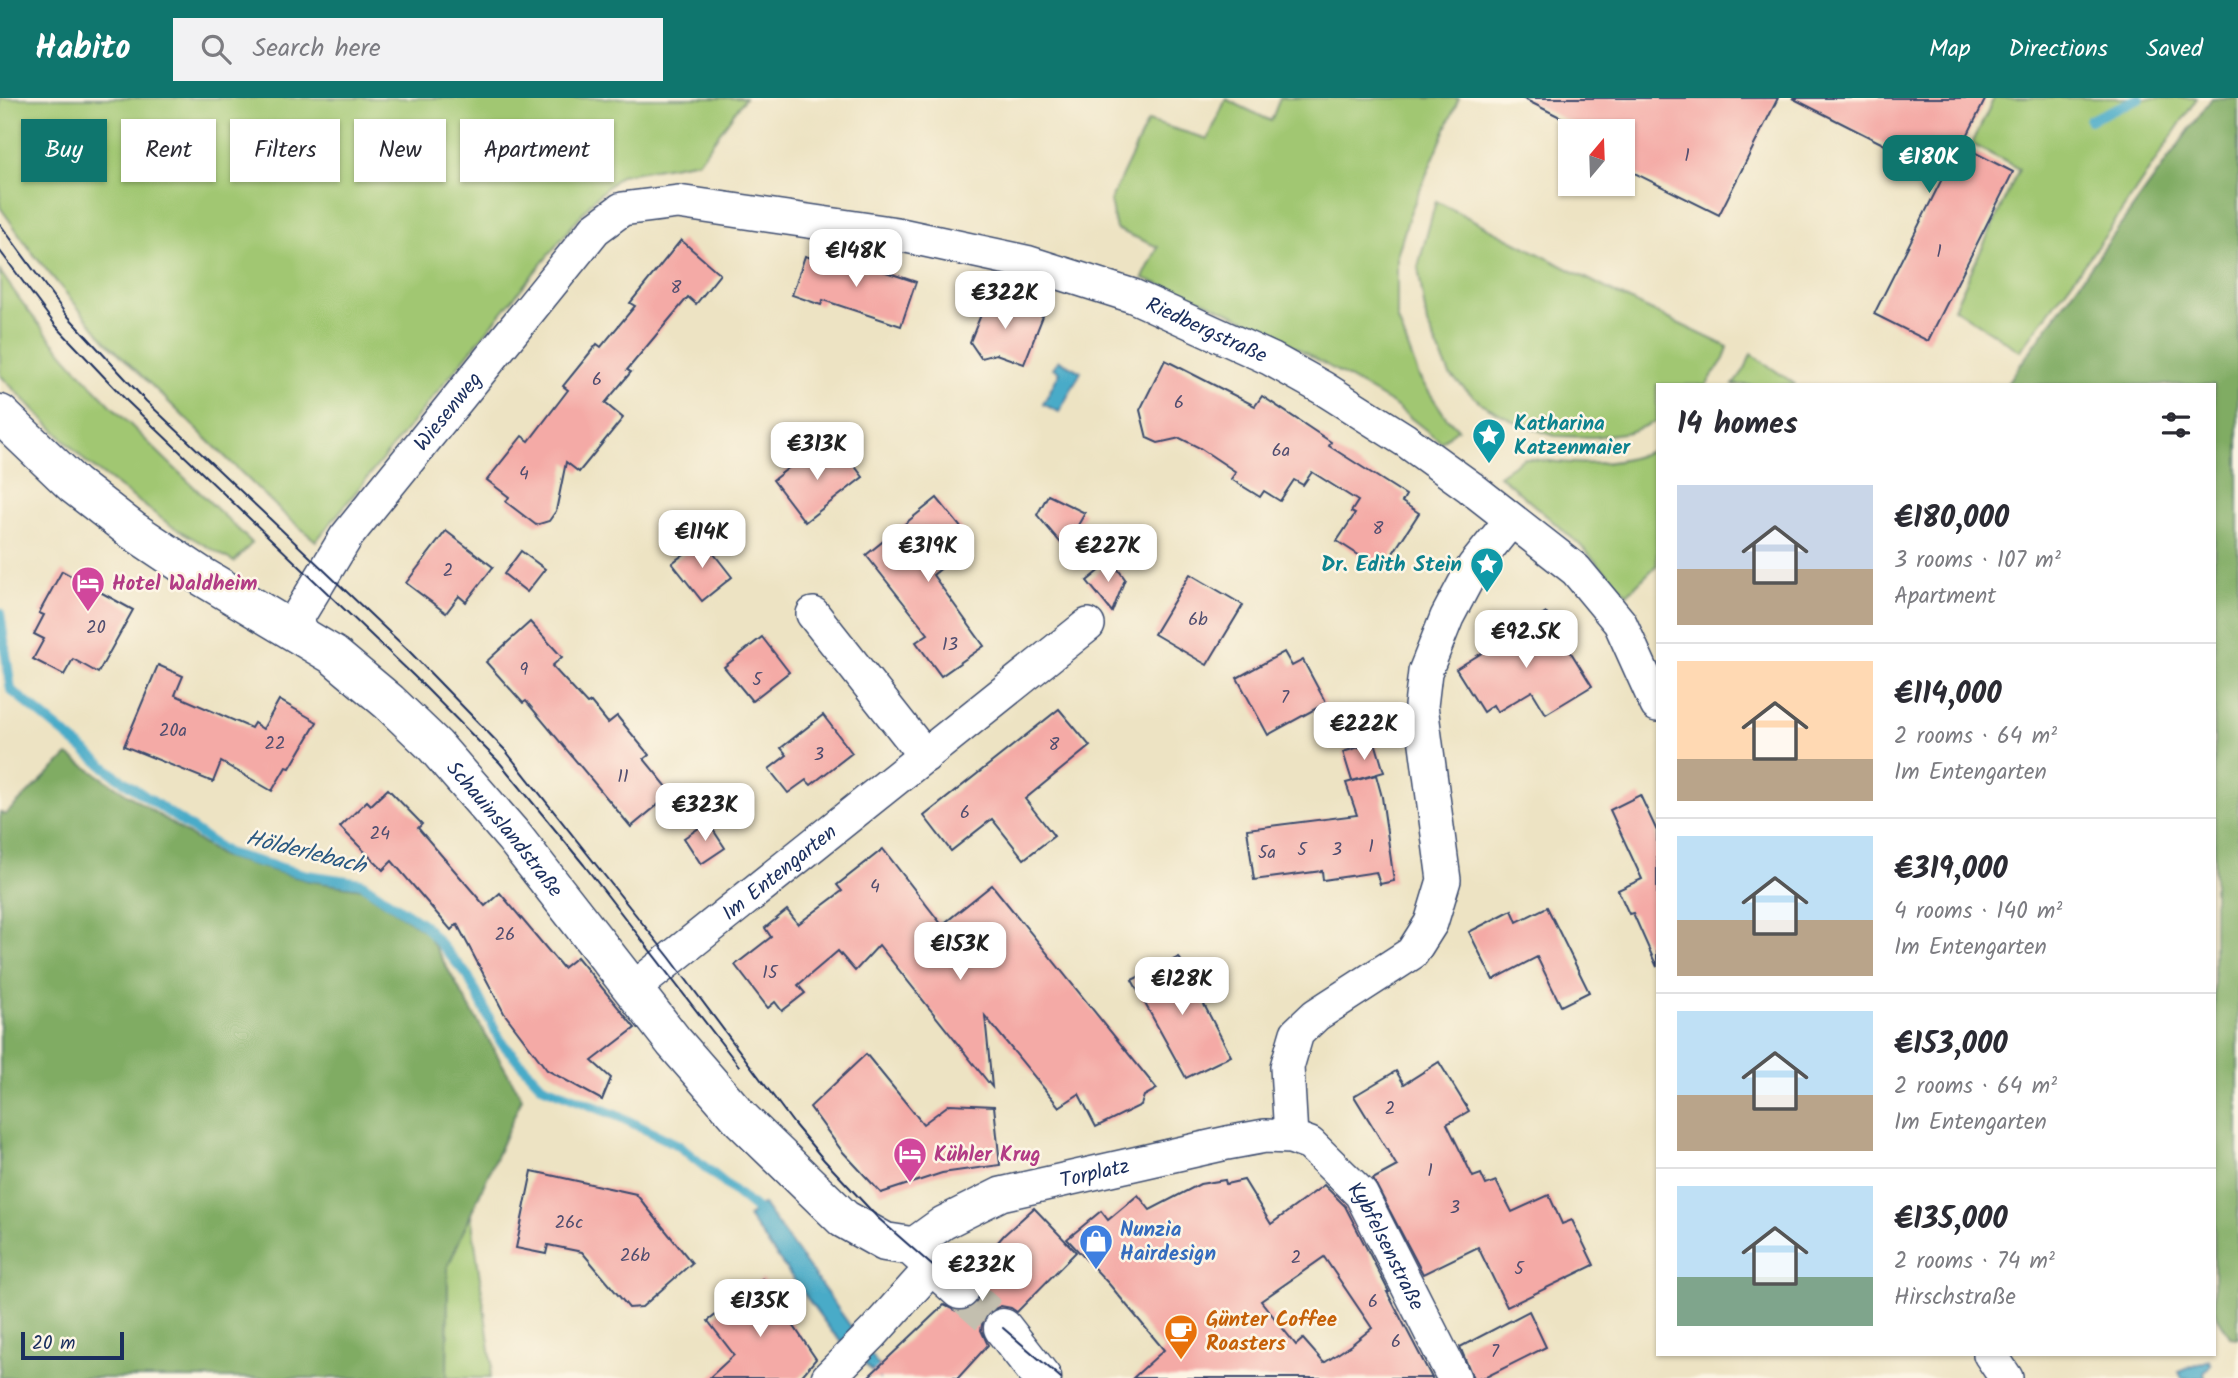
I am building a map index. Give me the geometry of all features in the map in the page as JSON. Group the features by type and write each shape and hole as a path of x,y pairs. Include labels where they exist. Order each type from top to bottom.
{"main road":[{"name":"Schauinslandstraße","path":"0,414 74,485 132,530 198,574 291,628 352,671 389,702 435,746 514,836 723,1101 844,1219 935,1267"},
{"path":"1003,1328 1042,1378"}],"street":[{"name":"Riedbergstraße","path":"622,209 678,202 897,234 1026,262 1133,296 1271,359 1405,440 1470,486 1576,570 1620,623 1656,703"},
{"name":"Wiesenweg","path":"291,628 346,537 474,381 565,263 594,229 622,209"},
{"path":"1291,1138 1287,1067 1297,1033 1316,1015 1412,953 1431,923 1444,880 1421,706 1425,672 1447,617 1474,566 1511,520"},
{"path":"813,614 925,756"},
{"name":"Im Entengarten","path":"633,989 1088,625"},
{"name":"Torplatz","path":"832,1374 935,1267 943,1223 1001,1194 1227,1143 1265,1136 1291,1138"},
{"name":"Kybfelsenstraße","path":"1291,1138 1310,1144 1361,1194 1454,1378"},
{"path":"1991,1356 2006,1378"}],"green space":[{"path":"0,98 745,98 699,161 621,175 614,181 614,119 460,119 460,182 613,182 594,199 316,541 284,514 106,341 34,255 0,207"},
{"path":"1280,98 1459,98 1410,213 1397,256 1397,317 1419,377 1446,417 1458,429 1441,442 1393,404 1263,328 1143,278 1158,247 1116,229 1110,201 1148,121 1208,139 1226,99 1271,121"},
{"path":"1994,98 2197,98 2108,232 2020,351 1954,308 2019,169 1972,144"},
{"path":"2212,98 2238,98 2238,1338 2230,1337 2216,1313 2216,383 2007,383"},
{"path":"1436,201 1621,296 1728,347 1724,359 1707,383 1656,383 1656,421 1630,432 1594,437 1555,436 1519,424 1482,404 1450,375 1427,324 1418,267"},
{"path":"0,271 27,309 87,380 252,543 234,562 170,525 86,462 0,375"},
{"path":"1751,354 1794,383 1734,383 1745,369"},
{"path":"1656,448 1656,566 1627,594 1579,544 1499,475 1524,458 1592,464 1641,455"},
{"path":"68,755 221,856 309,881 362,889 427,933 522,1098 448,1266 447,1378 0,1378 0,812 5,815"},
{"path":"471,1214 492,1364 490,1378 447,1378 448,1266"}],"water":[{"path":"1059,360 1081,372 1059,412 1043,404 1060,372 1053,368"},
{"path":"763,1204 879,1366 879,1378 832,1332 748,1217"},
{"path":"2209,1360 2211,1365 2204,1373 2205,1378 2182,1378 2179,1372"}],"building":[{"path":"1522,98 1778,98 1719,215 1635,173 1635,119 1564,119"},
{"path":"1792,98 1986,98 1962,146 2013,172 1928,341 1874,314 1942,179 1889,152 1891,148"},
{"path":"681,240 720,274 696,304 688,297 627,370 631,372 605,403 623,418 579,472 566,462 556,511 549,521 536,525 506,502 509,497 487,480 522,436 529,441 568,390 563,386 597,344 601,347 635,306 630,303"},
{"path":"805,256 840,267 841,263 866,271 868,266 916,282 901,326 823,300 821,305 792,295"},
{"path":"989,295 1043,316 1024,364 996,354 981,358 970,342"},
{"path":"1165,360 1255,406 1262,396 1331,442 1329,446 1406,495 1402,502 1419,513 1382,570 1337,541 1355,514 1351,512 1358,501 1312,472 1303,485 1294,480 1280,501 1264,491 1260,497 1231,479 1236,472 1200,448 1180,438 1158,443 1147,438 1140,410"},
{"path":"813,449 825,464 843,451 863,477 805,522 773,480"},
{"path":"1048,495 1085,513 1065,548 1037,515"},
{"path":"937,498 963,530 948,542 958,555 933,575 984,646 941,676 916,642 928,634 866,555"},
{"path":"446,531 493,567 466,602 459,596 446,613 406,583"},
{"path":"703,540 732,577 702,601 672,563"},
{"path":"521,551 545,569 527,592 504,574"},
{"path":"1112,561 1125,579 1112,612 1087,581"},
{"path":"62,571 133,610 98,673 73,659 64,675 33,659 44,639 34,634 44,615 39,613"},
{"path":"1190,574 1243,605 1207,665 1154,634"},
{"path":"1546,613 1592,686 1546,714 1532,691 1497,712 1493,705 1483,712 1456,669"},
{"path":"530,622 562,657 552,666 587,704 591,702 608,723 617,716 649,755 644,759 672,793 631,827 526,701 523,703 486,662"},
{"path":"762,637 789,672 752,701 724,667"},
{"path":"1284,652 1292,666 1303,660 1326,703 1268,735 1237,678"},
{"path":"158,665 183,676 175,695 251,728 254,723 263,729 279,700 317,722 290,768 286,767 272,791 221,762 213,782 124,746"},
{"path":"1059,709 1090,746 1025,799 1054,836 1024,859 992,819 951,851 924,816"},
{"path":"823,715 852,753 811,785 806,780 788,793 769,769 787,755 781,748"},
{"path":"1375,742 1384,772 1352,781 1343,752"},
{"path":"1376,775 1382,797 1394,881 1380,884 1376,872 1323,880 1322,871 1254,880 1247,829 1357,815 1346,783"},
{"path":"388,789 422,824 418,828 485,906 500,893 563,968 577,957 635,1028 592,1061 611,1078 602,1100 547,1070 504,1013 457,924 451,930 392,861 383,870 340,827 367,801 371,805"},
{"path":"1640,795 1656,829 1656,965 1633,913 1629,914 1618,890 1642,879 1610,810"},
{"path":"708,822 725,848 701,864 684,838"},
{"path":"883,849 942,925 992,885 1157,1089 1144,1096 1141,1105 1096,1127 1079,1094 1059,1107 985,1016 992,1087 879,945 855,971 838,951 798,985 805,993 782,1011 775,1002 768,1008 735,965 771,937 765,928 787,910 798,924 842,891 837,885"},
{"path":"1547,907 1589,992 1561,1006 1537,957 1493,980 1469,932 1512,910 1517,922"},
{"path":"1179,957 1231,1056 1186,1078 1132,980"},
{"path":"866,1054 923,1124 950,1104 994,1106 1000,1165 942,1173 881,1193 842,1151 810,1107"},
{"path":"1439,1062 1469,1111 1447,1124 1473,1177 1481,1174 1486,1185 1496,1181 1512,1212 1549,1195 1562,1224 1572,1220 1594,1265 1507,1307 1478,1247 1423,1274 1373,1179 1397,1166 1354,1096 1396,1071 1404,1084"},
{"path":"532,1171 636,1194 692,1263 642,1307 629,1308 582,1252 548,1245 546,1254 516,1248"},
{"path":"1225,1180 1226,1184 1244,1180 1271,1224 1324,1185 1345,1206 1432,1378 1133,1378 1164,1350 1067,1239 1101,1211 1108,1220 1138,1195 1150,1210 1200,1184","holes":["1324,1257 1372,1328 1324,1363 1303,1339 1296,1345 1261,1301"]},
{"path":"1034,1208 1076,1252 1017,1312 1001,1306 989,1311 983,1319 981,1330 988,1345 958,1378 867,1378 944,1305 956,1311 966,1311 976,1305 981,1294 981,1284 976,1276 988,1265 983,1259 1004,1235"},
{"path":"762,1279 816,1359 800,1378 709,1378 734,1355 708,1321"},
{"path":"1529,1311 1546,1347 1484,1378 1473,1378 1460,1347"}],"waterway":[{"path":"2090,120 2139,98"},
{"name":"Hölderlebach","path":"0,613 11,690 116,776 227,853 307,875 361,883 424,925 468,976 501,1042 542,1086 618,1116 678,1145 756,1209 763,1220"}],"tunnel":[{"path":"960,1290 1003,1328"}],"tram line":[{"path":"0,224 65,313 146,401 409,651 505,750 670,958 824,1160 878,1218 960,1290"},
{"path":"0,251 56,326 127,401 414,676 500,763 584,865 739,1066"},
{"path":"1003,1328 1061,1378"}],"place":[{"name":"Katharina Katzenmaier","path":"1489,465"},
{"name":"Dr. Edith Stein","path":"1487,594"},
{"name":"Hotel Waldheim","path":"88,613"},
{"name":"Kühler Krug","path":"910,1184"},
{"name":"Nunzia Hairdesign","path":"1096,1271"},
{"name":"Günter Coffee Roasters","path":"1181,1361"}]}
